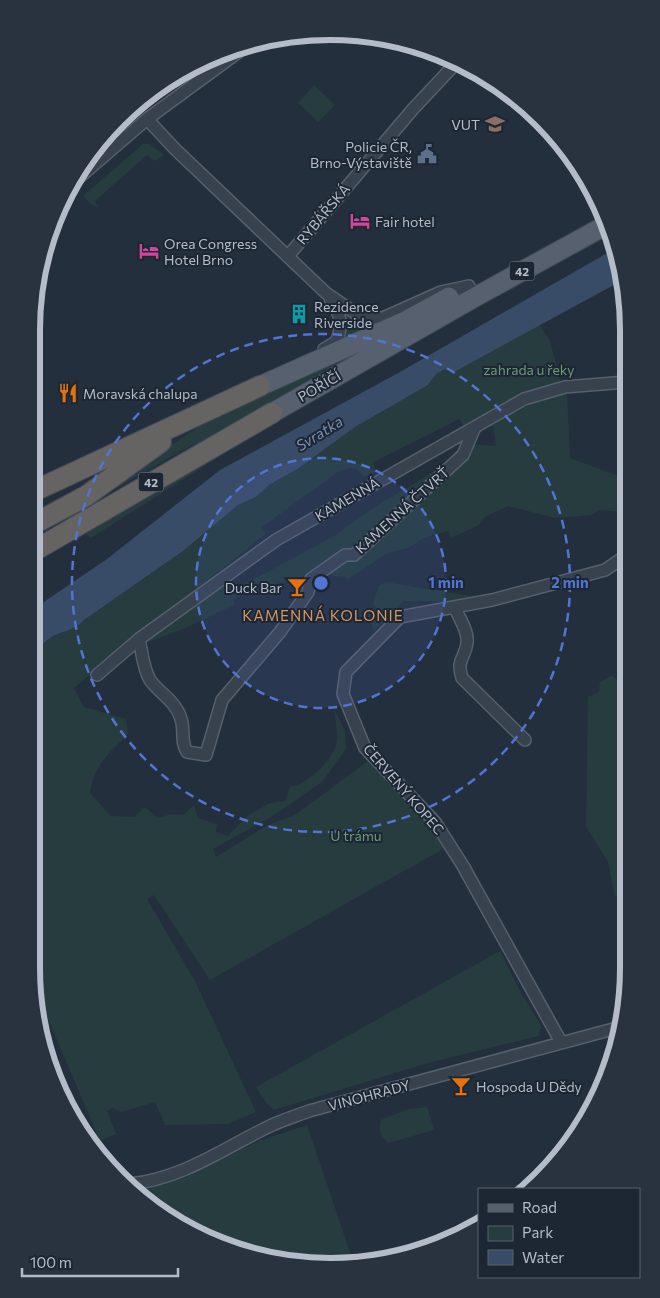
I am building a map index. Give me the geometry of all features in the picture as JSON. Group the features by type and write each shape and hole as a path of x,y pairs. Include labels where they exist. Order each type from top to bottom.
{"highway":[{"name":"POŘÍČÍ","path":"40,488 260,386"},
{"name":"POŘÍČÍ","path":"40,547 272,413"},
{"name":"42","path":"40,521 86,496 190,420"},
{"name":"42","path":"40,536 95,508 133,492"}],"main road":[{"name":"POŘÍČÍ","path":"260,386 403,322 597,217"},
{"name":"POŘÍČÍ","path":"272,413 601,228"}],"street":[{"path":"89,169 147,119 231,57"},
{"name":"RYBÁŘSKÁ","path":"288,256 413,108 452,67"},
{"name":"POŘÍČÍ","path":"147,119 175,149 326,293 361,317 383,318 441,292 468,286"},
{"name":"POŘÍČÍ","path":"260,386 290,364 336,342 342,320 326,293"},
{"name":"KAMENNÁ","path":"97,675 139,639 276,540 524,399 565,388 620,383"},
{"name":"KAMENNÁ ČTVRŤ","path":"139,639 146,670 151,681 175,705 182,721 183,745 187,752 206,755 222,700 280,632 308,592 311,579 345,554 354,554 462,455 475,427"},
{"name":"ČERVENÝ KOPEC","path":"561,1042 464,867 435,822 365,748 343,694 346,672 400,617 492,600 605,570 620,560"},
{"path":"455,608 467,636 467,645 458,667 462,678 525,740"},
{"name":"VINOHRADY","path":"136,1183 193,1167 271,1125 309,1111 613,1029"}],"green space":[{"path":"314,85 335,105 318,122 298,103"},
{"path":"143,144 150,144 164,155 155,161 147,155 95,201 99,208 91,204 83,196"},
{"path":"346,314 360,321 375,325 342,340"},
{"path":"539,324 550,341 561,383 524,392 524,395 465,428 459,419 373,462 376,471 364,477 356,469 349,468 338,472 262,527 266,534 74,688 84,707 126,719 128,734 103,760 95,775 90,793 111,816 134,817 145,807 158,818 171,814 183,815 194,805 198,818 217,824 216,832 228,836 246,817 270,803 285,801 290,787 304,782 329,759 337,741 334,709 345,731 346,749 322,782 276,814 213,849 216,857 266,826 295,815 368,761 434,831 443,849 210,980 154,895 147,899 195,981 256,1112 228,1124 165,1125 155,1102 121,1112 113,1108 107,1111 116,1134 100,1141 42,1005 40,968 40,645 53,636 76,627 183,551 238,505 256,497 269,485 299,468 355,427 428,385 436,374 445,369 454,372"},
{"path":"369,347 239,423 181,451 99,498 96,494 220,413"},
{"path":"384,352 91,538 81,530"},
{"path":"567,394 570,458 620,476 620,512 599,510 591,515 555,518 508,506 485,517 479,525 451,538 448,531 426,537 408,548 388,553 347,580 346,577 334,576 318,568 307,579 303,576 277,584 268,584 266,581 233,600 235,604 230,607 181,630 145,643 146,639 230,578 237,588 334,536 370,510 446,464 466,444 496,446 493,425 520,409 538,401"},
{"path":"386,582 483,598 457,602 403,601 374,631 370,620 376,608 373,603 379,586"},
{"path":"611,676 620,680 620,896 615,897 608,862 586,826 588,697 599,692 600,682"},
{"path":"500,951 521,993 541,1025 539,1036 428,1063 274,1110 267,1104 256,1087"},
{"path":"427,1107 434,1130 388,1143 383,1138 380,1133 381,1120 408,1109"},
{"path":"307,1125 352,1257 292,1256 237,1243 185,1219 153,1198 140,1187 167,1182 193,1173 259,1141"}],"water":[{"name":"Svratka","path":"609,252 616,284 454,372 445,369 436,374 428,385 355,427 299,468 269,485 256,497 238,505 183,551 76,627 53,636 40,645 40,605 107,559 220,470 400,372"}],"place":[{"name":"VUT","path":"495,124"},
{"name":"Policie ČR, Brno-Výstaviště","path":"427,154"},
{"name":"Fair hotel","path":"360,221"},
{"name":"Orea Congress Hotel Brno","path":"149,251"},
{"name":"Rezidence Riverside","path":"299,314"},
{"name":"Moravská chalupa","path":"68,393"},
{"name":"Duck Bar","path":"297,587"},
{"name":"Hospoda U Dědy","path":"461,1086"}],"district":[{"name":"KAMENNÁ KOLONIE","path":"323,615"}],"park label":[{"name":"zahrada u řeky","path":"529,369"},
{"name":"U trámu","path":"356,835"}]}
